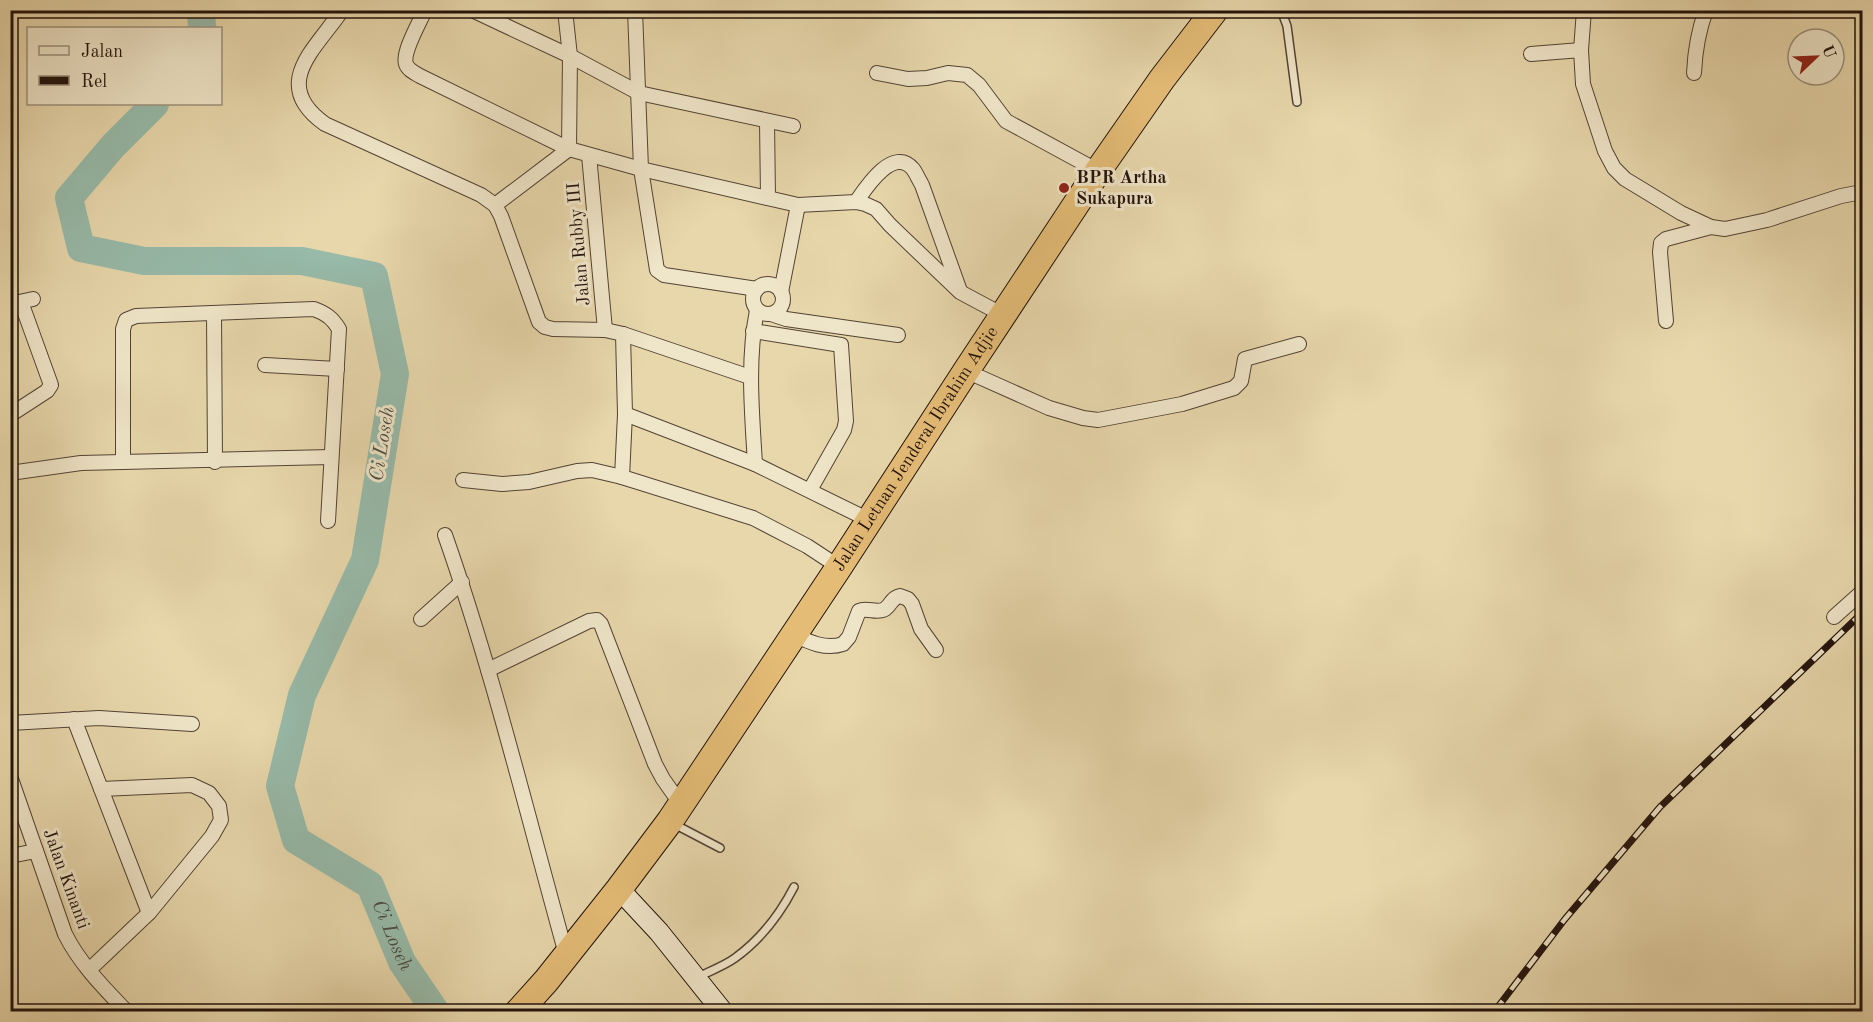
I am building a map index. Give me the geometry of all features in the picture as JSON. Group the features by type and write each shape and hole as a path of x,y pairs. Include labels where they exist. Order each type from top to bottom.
{"highway":[{"name":"Jalan Letnan Jenderal Ibrahim Adjie","path":"519,1010 546,981 619,889 675,812 839,567 1098,171 1162,79 1215,10"}],"street":[{"path":"342,10 303,63 298,81 305,105 312,115 325,124 481,195 495,205 506,227 539,322 553,329 605,330 623,334 750,377"},
{"path":"425,10 405,54 408,68 420,76 569,149 589,155 798,205 856,202 876,209 896,232 960,292 1003,315"},
{"path":"472,10 570,56 639,93 793,126"},
{"path":"566,10 570,56 569,149"},
{"path":"635,10 641,169 657,270 664,275 757,289 767,284 777,288 783,298 782,306 771,314"},
{"path":"1584,10 1581,50 1583,84 1605,151 1614,168 1625,179 1681,213 1711,227 1725,229 1767,220 1840,196 1863,192"},
{"path":"1694,73 1698,32 1706,10"},
{"path":"1532,54 1581,50"},
{"path":"877,73 908,79 927,78 948,73 967,75 979,85 1006,120 1098,171"},
{"path":"767,121 768,198"},
{"path":"495,205 569,149"},
{"name":"Jalan Rubby III","path":"589,155 605,330"},
{"path":"856,202 888,165 899,162 913,169 922,186 960,292"},
{"path":"781,292 798,205"},
{"path":"1666,321 1661,243 1666,239 1711,227"},
{"path":"757,289 753,300 757,310 762,314 898,335"},
{"path":"10,415 47,391 51,385 21,302"},
{"path":"123,462 123,329 126,320 136,316 314,309 326,313 339,329 328,521"},
{"path":"755,464 750,377 757,310"},
{"path":"214,313 215,462"},
{"path":"810,490 844,430 846,421 840,326"},
{"path":"753,331 841,345"},
{"path":"622,477 625,414 623,334"},
{"path":"966,371 1049,408 1098,420 1182,404 1234,388 1241,381 1245,359 1299,344"},
{"path":"265,365 337,369"},
{"path":"625,414 755,464 869,520"},
{"path":"10,472 81,463 331,458"},
{"path":"463,480 502,484 529,482 577,471 592,470 622,477 753,518 807,546 839,567"},
{"path":"445,535 462,582 488,670 566,954"},
{"path":"421,619 462,582"},
{"path":"1834,617 1863,592"},
{"path":"794,635 829,647 843,644 849,637 859,611 866,609 881,611 893,598 900,596 908,599 912,604 921,629 936,651"},
{"path":"488,670 589,621 597,620 601,624 675,812"},
{"path":"10,723 99,718 192,724"},
{"path":"74,719 148,913"},
{"name":"Jalan Kinanti","path":"10,776 65,934 74,951 89,970 128,1011"},
{"path":"89,970 148,913 212,836 221,820 219,806 209,793 192,785 101,789"},
{"path":"10,856 36,851"},
{"path":"619,889 723,1011"}],"lane":[{"path":"1281,10 1287,26 1297,102"},
{"path":"675,812 720,848"},
{"path":"697,978 734,959 762,934 785,904 794,887"}],"waterway":[{"name":"Ci Loseh","path":"201,10 202,27"},
{"name":"Ci Loseh","path":"154,105 113,146 69,198 81,248 144,261 302,261 374,276 395,374 365,560 302,695 280,786 296,840 370,885 402,962 436,1012"}],"railway":[{"path":"1494,1012 1565,919 1660,807 1862,613"}],"place":[{"name":"BPR Artha Sukapura","path":"1064,188"}]}
